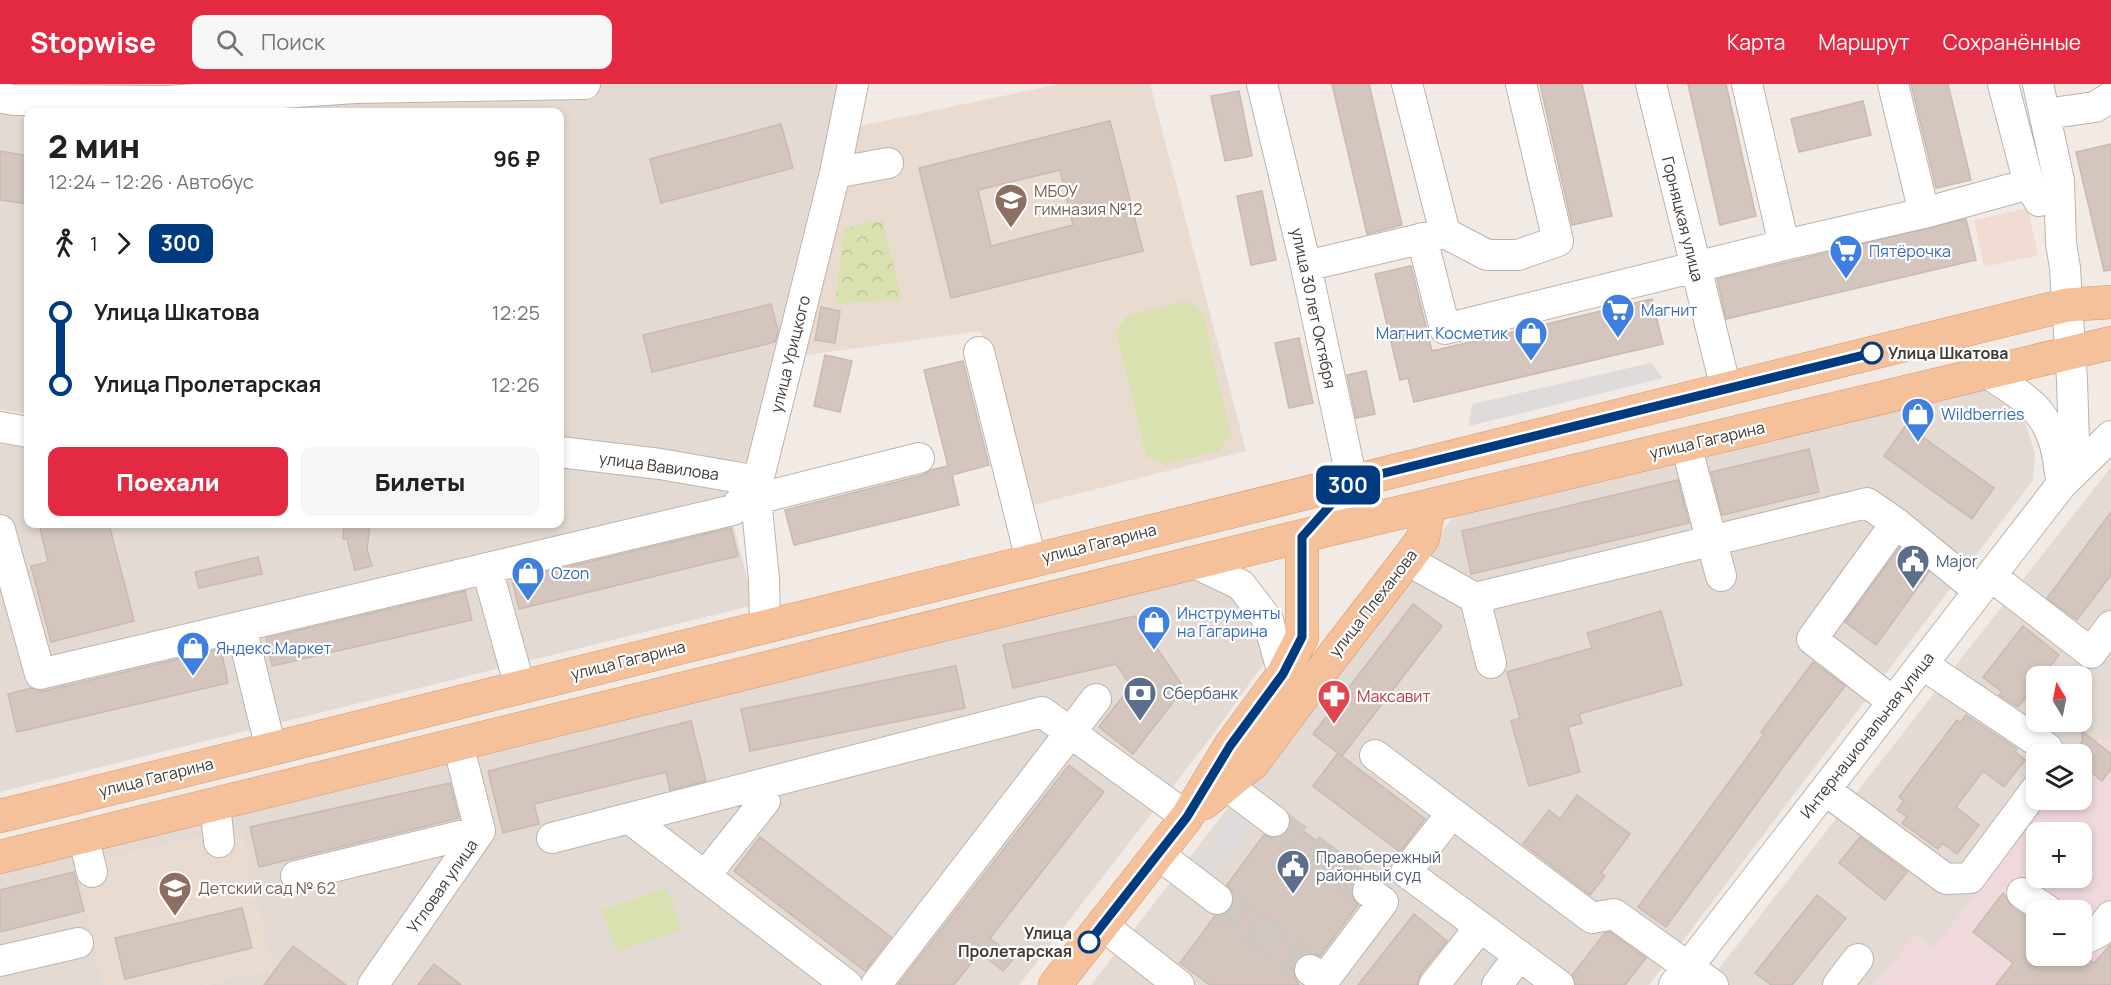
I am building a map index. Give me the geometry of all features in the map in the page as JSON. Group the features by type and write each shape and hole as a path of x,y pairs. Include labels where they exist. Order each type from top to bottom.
{"main road":[{"name":"улица Гагарина","path":"0,816 1726,388 2067,305 2111,302"},
{"name":"улица Гагарина","path":"0,857 1317,533 2111,343"},
{"path":"1255,505 1317,533 1352,481"},
{"name":"улица Плеханова","path":"1187,817 1253,763 1423,538 1429,506"},
{"name":"улица Плеханова","path":"1317,533 1326,664"},
{"name":"улица Плеханова","path":"1055,985 1187,817 1230,746 1283,674 1302,637 1317,533"},
{"path":"754,672 766,650 765,626"}],"street":[{"path":"0,97 13,100 167,107 352,100 585,84"},
{"name":"улица Урицкого","path":"765,626 757,490 835,173 853,84"},
{"name":"улица 30 лет Октября","path":"1262,84 1306,266 1352,481"},
{"path":"1407,84 1434,236 1445,329 1784,245 1924,213 2030,184"},
{"path":"1306,266 1434,236 1487,255 1518,255 1558,242 1521,84"},
{"name":"Горняцкая улица","path":"1651,84 1726,388"},
{"path":"1747,84 1784,245"},
{"path":"1893,84 1924,213"},
{"path":"2003,84 2030,184 2061,243"},
{"path":"2038,84 2059,181 2061,243 2065,268 2070,354 2074,443 2061,485"},
{"path":"2045,114 2095,107 2111,97"},
{"path":"835,173 888,163"},
{"path":"979,352 1031,560"},
{"path":"1987,374 2025,397 2038,410 2052,431 2058,452 2061,485"},
{"path":"0,428 24,431"},
{"path":"2061,485 2111,436"},
{"path":"1686,445 1721,576"},
{"name":"улица Вавилова","path":"564,452 660,464 757,490"},
{"path":"0,530 40,674 733,510 757,490 920,458"},
{"name":"Интернациональная улица","path":"1681,976 2061,485"},
{"path":"1407,560 1475,598 1867,502 2091,652 2111,626"},
{"path":"1893,702 1812,639 1896,523"},
{"path":"1195,563 1241,585 1268,620 1283,674"},
{"path":"487,569 520,687"},
{"path":"1475,598 1491,663"},
{"path":"241,627 271,749"},
{"path":"1922,664 2041,744"},
{"path":"876,985 1096,699"},
{"path":"552,838 1042,712 1187,817"},
{"name":"Угловая улица","path":"374,985 480,831 458,744"},
{"path":"1375,755 1592,918 1614,914 1681,976 1713,985"},
{"path":"705,876 765,801 760,784"},
{"path":"1226,785 1274,821"},
{"path":"1825,790 1946,879 1970,878 2026,803"},
{"path":"215,804 219,842"},
{"path":"1452,813 1406,872 1559,985"},
{"path":"629,818 847,985"},
{"path":"296,876 480,831"},
{"path":"83,836 92,872"},
{"path":"1158,854 1217,899"},
{"path":"1310,970 1324,980 1383,902 1368,891"},
{"path":"2022,892 2034,900"},
{"path":"2092,935 2099,932 2111,916"},
{"path":"1102,925 1179,985"},
{"path":"1434,985 1480,927"},
{"path":"0,961 78,943"},
{"path":"1497,985 1519,956"},
{"path":"1838,985 1858,959"}],"shaded area":[{"path":"0,84 845,84 754,462 564,447 564,108 24,108 24,413 0,409"},
{"name":"МБОУ гимназия №12","path":"1060,84 1150,84 1246,451 1025,507 981,331 806,355 855,127"},
{"path":"2028,208 2038,255 1984,267 1974,220"},
{"path":"1651,363 1663,378 1469,426 1472,404"},
{"path":"1990,389 2004,395 2025,421 2035,454 2033,480 1649,985 1091,985 1457,512"},
{"path":"0,427 24,430 24,528 564,528 564,464 723,484 754,605 0,792"},
{"path":"2111,467 2111,985 1706,985"},
{"path":"1208,575 1260,613 1265,662 1214,733 1019,985 206,985 273,969 77,864 104,985 0,985 0,872"},
{"path":"2100,737 2107,742 2111,738 2111,985 1873,985 1915,935 1933,948 2026,831 2026,888 2092,888 2092,822 2033,822 2043,810 2092,810 2092,747"},
{"path":"1258,781 1275,795 1209,880 1191,867"},
{"name":"Детский сад № 62","path":"241,826 273,970 206,985 104,985 77,864"}],"green space":[{"path":"882,219 902,299 835,304 844,229"},
{"path":"1186,301 1202,310 1231,435 1219,451 1163,464 1146,456 1116,331 1127,316"},
{"path":"667,888 681,930 616,952 602,910"}],"building":[{"path":"1332,84 1369,84 1402,225 1367,234"},
{"path":"1540,84 1582,84 1612,216 1572,225"},
{"path":"1688,84 1726,84 1756,216 1720,225"},
{"path":"1911,84 1948,84 1971,180 1936,188"},
{"path":"1239,91 1252,156 1225,161 1211,96"},
{"path":"1863,101 1871,135 1799,152 1791,119"},
{"path":"1110,121 1143,251 951,298 919,168","holes":["1060,170 1073,225 991,246 978,190"]},
{"path":"781,124 793,168 661,203 650,159"},
{"path":"2111,144 2111,270 2104,271 2076,152"},
{"path":"0,151 24,155 24,203 0,200"},
{"path":"1262,191 1276,260 1251,265 1237,196"},
{"path":"1966,219 1976,260 1726,319 1717,279"},
{"path":"1411,266 1432,351 1652,299 1663,344 1414,402 1408,378 1400,380 1375,274"},
{"path":"771,304 778,331 775,342 652,372 643,335"},
{"path":"821,307 840,311 835,343 815,340"},
{"path":"1299,338 1313,403 1289,408 1275,343"},
{"path":"825,355 852,361 840,412 814,406"},
{"path":"963,361 989,465 952,475 959,505 794,545 785,510 923,475 931,470 948,466 924,370"},
{"path":"1366,371 1375,414 1356,418 1347,375"},
{"path":"1906,425 1994,488 1972,519 1884,456"},
{"path":"1809,449 1819,492 1722,515 1711,472"},
{"path":"1678,480 1689,523 1471,574 1462,531"},
{"path":"2111,512 2111,575 2077,620 2047,598"},
{"path":"40,528 110,528 134,621 51,642 31,566 48,562"},
{"path":"344,528 370,528 367,550 372,566 355,570 347,539 343,539"},
{"path":"731,528 738,556 519,609 512,580"},
{"path":"1899,548 1929,572 1876,645 1845,622"},
{"path":"258,557 262,574 199,588 195,572"},
{"path":"465,591 472,620 272,666 266,638"},
{"path":"1413,604 1442,626 1342,756 1313,734"},
{"path":"1661,611 1682,685 1579,714 1582,723 1568,727 1580,772 1529,786 1511,721 1520,718 1507,672 1592,648 1587,633"},
{"path":"1135,616 1184,688 1133,754 1099,727 1131,686 1116,664 1013,688 1003,645"},
{"path":"2023,626 2059,655 2050,666 2026,666 2026,697 2018,707 1999,695 2002,692 1983,677"},
{"path":"221,649 228,683 17,732 8,694 31,688 44,691"},
{"path":"1813,662 1845,686 1666,927 1638,907 1764,734 1761,732"},
{"path":"956,666 965,708 750,751 741,709"},
{"path":"1966,715 2017,749 2015,752 2025,760 2004,787 1983,771 1956,807 1979,825 1957,854 1942,843 1938,849 1902,823 1907,817 1897,810 1904,801 1899,797 1957,720 1960,723"},
{"path":"691,721 706,781 670,790 666,772 534,804 539,824 503,833 488,771"},
{"path":"2083,732 2111,754 2111,769 2102,781 2092,773 2092,744 2080,744"},
{"path":"1338,753 1425,819 1400,852 1313,786"},
{"path":"1069,765 1104,792 990,938 1014,958 1003,971 980,952 954,985 898,985"},
{"path":"450,783 459,818 259,867 250,827"},
{"path":"1577,795 1630,834 1601,873 1605,876 1590,895 1523,844 1549,810 1560,819"},
{"name":"Правобережный районный суд","path":"1291,822 1363,875 1354,880 1351,889 1352,897 1358,905 1320,956 1311,953 1303,954 1296,960 1293,969 1294,977 1299,985 1210,985 1180,963 1215,916 1224,915 1231,909 1234,901 1233,893 1227,885 1264,835 1273,838 1281,837 1288,831"},
{"path":"760,837 891,937 865,971 734,871"},
{"path":"1860,837 1907,872 1885,900 1839,863"},
{"path":"74,872 84,911 0,932 0,890"},
{"path":"2003,893 2012,907 2026,917 2026,966 2092,966 2092,962 2094,963 2111,944 2111,985 1996,985 2013,963 1973,932"},
{"path":"1817,895 1846,918 1792,985 1771,985 1755,973"},
{"path":"242,908 252,948 125,979 115,938"},
{"path":"1414,914 1447,941 1420,974 1417,985 1358,985"},
{"path":"1610,932 1646,958 1625,985 1576,985 1572,975 1605,933"},
{"path":"293,946 346,985 264,985"},
{"path":"434,964 461,985 418,985"}],"tunnel":[{"path":"1274,821 1368,891"},
{"path":"1217,899 1310,970"}],"bus line":[{"name":"300","path":"1089,942 1187,817 1230,746 1283,674 1302,637 1302,537 1352,481 1872,353"}],"place":[{"name":"МБОУ гимназия №12","path":"1011,229"},
{"name":"Пятёрочка","path":"1846,280"},
{"name":"Магнит","path":"1618,339"},
{"name":"Улица Шкатова","path":"1872,353"},
{"name":"Магнит Косметик","path":"1531,362"},
{"name":"Wildberries","path":"1918,443"},
{"name":"Major","path":"1913,590"},
{"name":"Ozon","path":"528,602"},
{"name":"Инструменты на Гагарина","path":"1154,651"},
{"name":"Яндекс.Маркет","path":"193,677"},
{"name":"Сбербанк","path":"1140,722"},
{"name":"Максавит","path":"1334,725"},
{"name":"Правобережный районный суд","path":"1293,895"},
{"name":"Детский сад № 62","path":"175,917"},
{"name":"Улица Пролетарская","path":"1089,942"}]}
